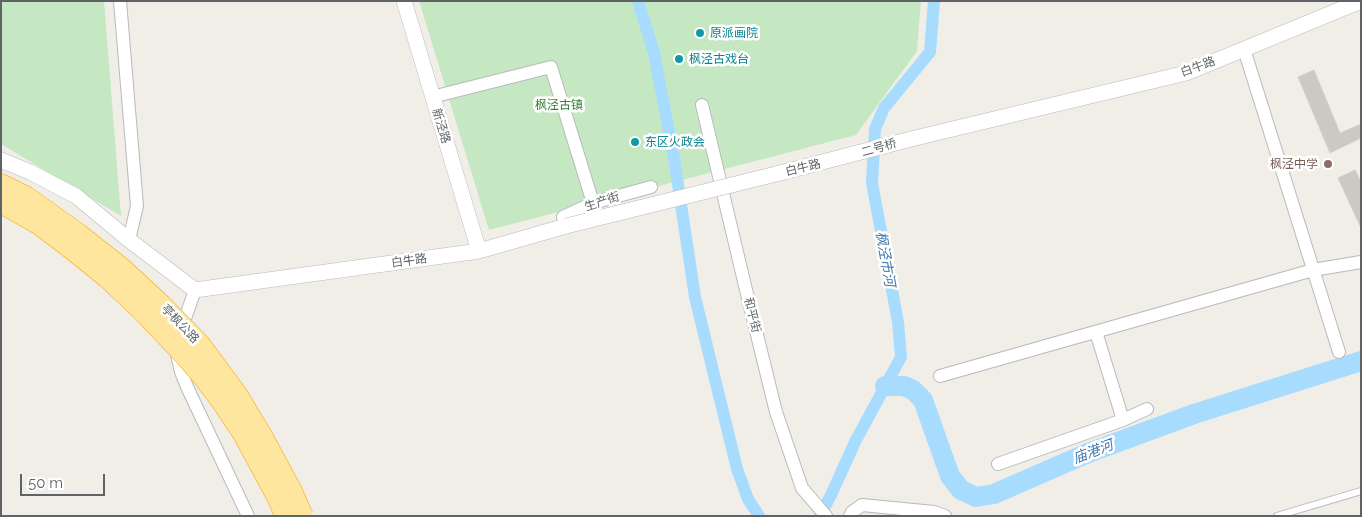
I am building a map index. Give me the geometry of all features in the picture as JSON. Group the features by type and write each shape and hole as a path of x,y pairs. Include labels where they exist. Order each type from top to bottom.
{"highway":[{"name":"亭枫公路","path":"1,184 27,197 74,241 107,278 145,314 202,376 243,434 286,516"},
{"name":"亭枫公路","path":"1,202 38,224 74,241 122,268 200,344 237,394 292,491 303,516"}],"street":[{"path":"120,1 137,206 129,240"},
{"name":"新泾路","path":"404,1 479,251"},
{"name":"白牛路","path":"911,138 1186,73 1361,1"},
{"path":"1244,49 1339,352"},
{"path":"432,97 551,68 593,203"},
{"name":"和平街","path":"702,105 746,294 776,412 802,488 826,516"},
{"name":"二号桥","path":"848,156 911,138"},
{"name":"白牛路","path":"195,290 479,251 566,226 848,156"},
{"path":"1,160 30,172 76,196 129,240 195,290 180,334 177,355 181,372 195,404 248,516"},
{"name":"生产街","path":"566,226 563,217 593,203 651,187"},
{"path":"940,376 1313,270 1361,262"},
{"path":"1096,332 1123,420"},
{"path":"998,464 1123,420 1147,409"},
{"path":"850,516 852,512 862,506 934,512 945,516"}],"lane":[{"path":"1277,516 1361,491"}],"green space":[{"path":"1,1 104,1 121,216 1,144"},
{"name":"枫泾古镇","path":"419,1 921,1 917,51 856,135 489,230"}],"building":[{"path":"1314,70 1340,133 1361,124 1361,138 1330,153 1298,77"},
{"path":"1355,170 1361,182 1361,228 1338,178"}],"waterway":[{"name":"枫泾市河","path":"638,1 654,53 674,158 695,297 737,469 748,499 759,516"},
{"name":"枫泾市河","path":"820,516 855,442 901,357 898,322 872,183 875,129 884,108 930,52 934,1"},
{"name":"庙港河","path":"885,386 904,386 913,390 923,400 950,476 961,490 976,497 994,494 1088,453 1194,414 1361,361"}],"place":[{"name":"原派画院","path":"700,33"},
{"name":"枫泾古戏台","path":"679,59"},
{"name":"东区火政会","path":"635,142"},
{"name":"枫泾中学","path":"1328,164"}]}
